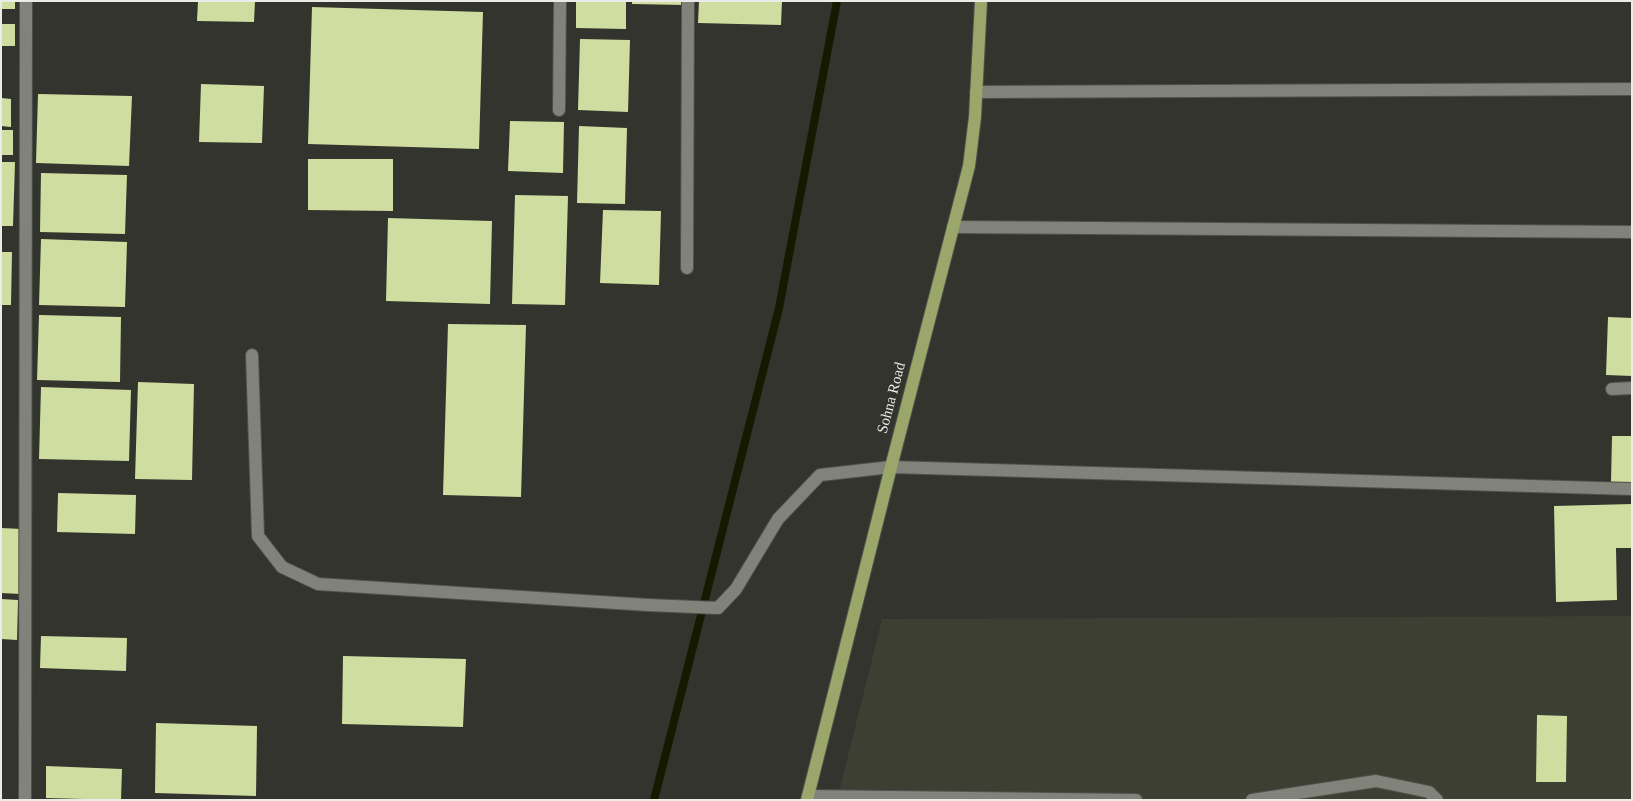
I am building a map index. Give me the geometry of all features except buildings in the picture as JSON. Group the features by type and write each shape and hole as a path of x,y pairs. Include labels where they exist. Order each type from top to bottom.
{"main road":[{"name":"Sohna Road","path":"807,798 890,467 969,166 976,92 981,1"}],"street":[{"path":"25,800 26,1"},
{"path":"558,110 560,1"},
{"path":"687,268 688,1"},
{"path":"976,92 1632,89"},
{"path":"953,227 1632,232"},
{"path":"252,355 258,536 282,567 318,584 718,608 736,589 778,519 820,475 890,467 1632,489"},
{"path":"1612,389 1632,388"},
{"path":"1252,800 1376,781 1429,792 1437,800"},
{"path":"807,798 1136,800"}],"shaded area":[{"path":"1632,616 1632,800 837,800 882,619"}],"waterway":[{"path":"654,800 779,308 837,1"}]}
